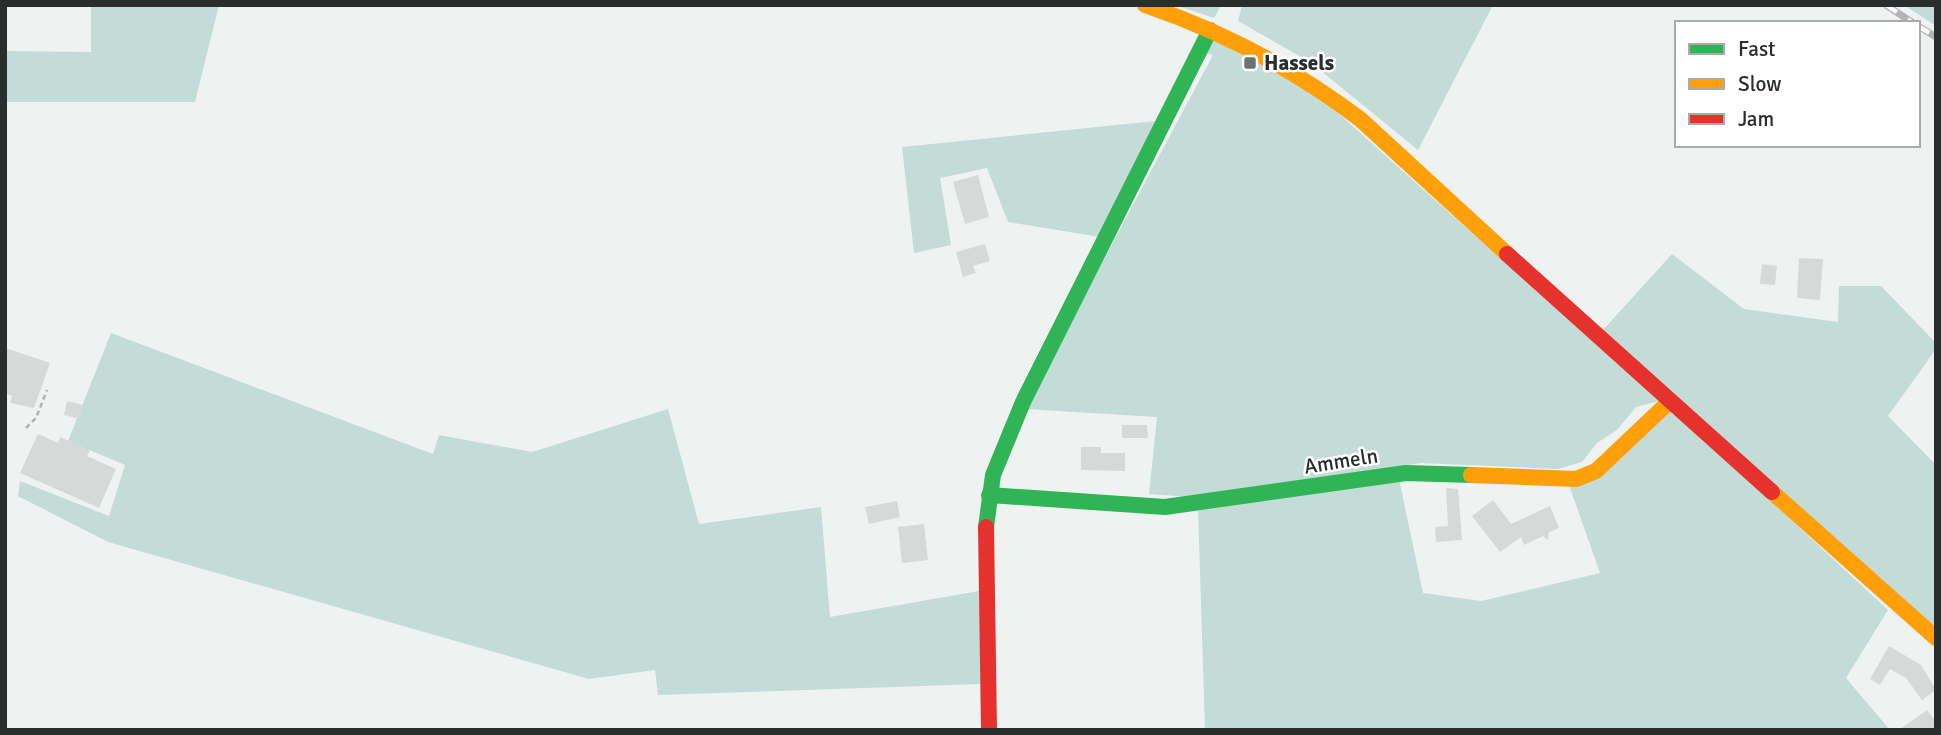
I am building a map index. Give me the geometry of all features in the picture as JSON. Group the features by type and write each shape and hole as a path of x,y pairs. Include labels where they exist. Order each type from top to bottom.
{"street":[{"path":"1145,5 1210,30 1295,72 1360,119 1936,638"},
{"path":"989,730 984,542 989,495 1002,448 1210,30"},
{"name":"Ammeln","path":"989,495 1165,507 1406,473 1576,480 1605,464 1670,401"}],"path":[{"path":"26,428 36,418 47,390"}],"green space":[{"path":"91,5 219,5 195,102 5,102 5,51 91,52"},
{"path":"1175,5 1221,5 1214,18"},
{"path":"1242,5 1493,5 1418,150 1310,62 1238,21"},
{"path":"1904,5 1936,5 1936,26"},
{"path":"1213,39 1319,96 1659,401 1636,407 1617,430 1597,443 1582,462 1558,469 1421,463 1191,497 1149,494 1157,417 1024,409 1213,55 1205,53"},
{"path":"1156,121 1100,237 1008,222 987,168 940,178 951,245 914,253 902,147"},
{"path":"1672,254 1744,309 1838,322 1839,286 1881,286 1936,343 1936,349 1888,416 1936,465 1936,631 1603,330"},
{"path":"111,333 433,454 439,435 532,452 668,409 699,524 821,507 830,617 979,591 981,684 658,695 655,670 589,679 108,542 18,496 20,481 109,516 125,465 68,441"},
{"path":"1672,409 1888,610 1846,678 1890,730 1205,730 1198,509 1399,479 1423,593 1481,601 1600,573 1569,485"}],"building":[{"path":"978,175 989,217 965,224 953,182"},
{"path":"985,244 990,261 973,266 976,273 963,277 956,252"},
{"path":"1799,258 1823,259 1820,300 1797,298"},
{"path":"1762,264 1777,266 1775,285 1760,284"},
{"path":"5,348 50,363 34,408 10,403 12,396 5,393"},
{"path":"67,401 83,405 80,419 64,415"},
{"path":"1122,425 1147,425 1148,438 1122,438"},
{"path":"38,434 58,443 60,437 90,450 87,456 116,469 99,508 20,473"},
{"path":"1081,447 1101,447 1101,453 1125,453 1125,471 1081,470"},
{"path":"1446,488 1458,489 1462,540 1436,542 1435,527 1448,526"},
{"path":"1493,500 1511,524 1550,506 1559,528 1549,532 1548,540 1543,536 1524,545 1521,537 1500,552 1472,516"},
{"path":"897,501 900,517 869,524 865,507"},
{"path":"924,524 928,560 902,563 898,527"},
{"path":"1889,646 1921,665 1936,690 1922,700 1906,678 1890,669 1880,685 1870,679"},
{"path":"1927,710 1936,722 1936,730 1899,730"}],"railway":[{"path":"1886,5 1910,21"},
{"path":"1920,27 1936,37"}],"traffic: fast":[{"path":"986,527 993,475 1023,402 1210,30"},
{"path":"989,495 1165,507 1406,473 1471,475"}],"traffic: slow":[{"path":"1145,5 1203,27 1257,53 1335,101 1360,119 1507,254"},
{"path":"1471,475 1576,479 1596,471 1670,401"},
{"path":"1772,492 1936,638"}],"traffic: jam":[{"path":"1507,254 1772,492"},
{"path":"986,527 989,730"}],"place":[{"name":"Hassels","path":"1250,63"}]}
